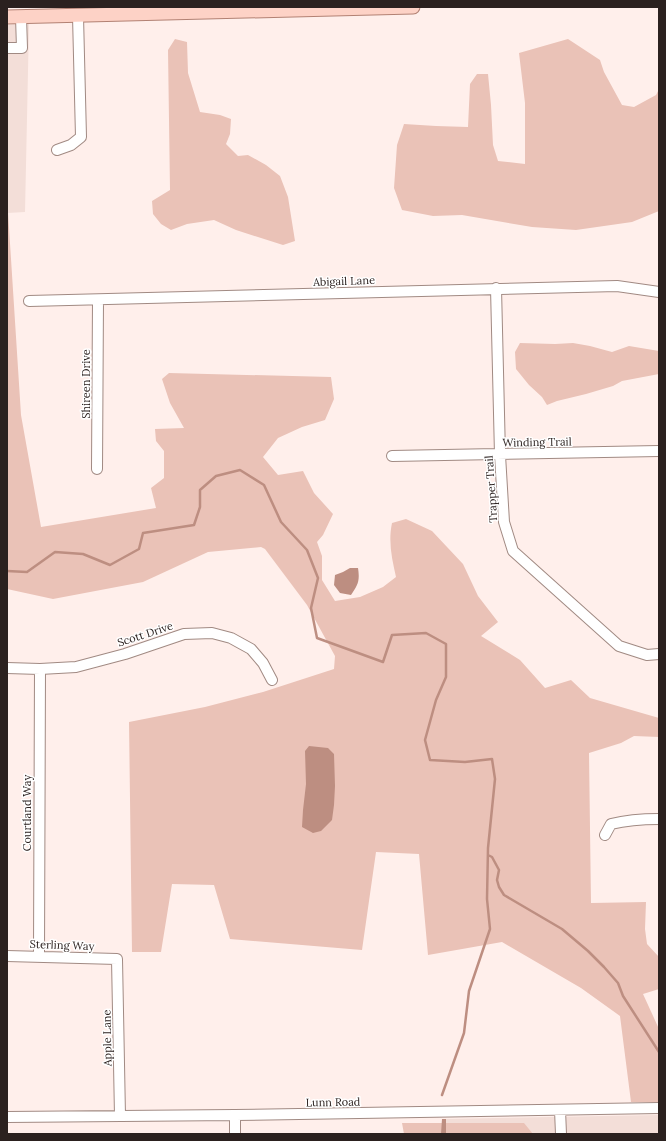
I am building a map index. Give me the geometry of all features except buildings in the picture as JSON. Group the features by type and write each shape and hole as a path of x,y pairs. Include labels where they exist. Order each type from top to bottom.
{"main road":[{"path":"7,17 35,13 78,16 259,9 413,7"}],"street":[{"path":"7,48 22,48 35,13"},
{"path":"57,150 72,146 81,136 78,16"},
{"name":"Abigail Lane","path":"29,301 617,286 659,292"},
{"name":"Trapper Trail","path":"496,288 500,455 504,522 513,551 619,646 647,655 659,654"},
{"name":"Shireen Drive","path":"97,469 98,300"},
{"name":"Winding Trail","path":"392,456 659,452"},
{"name":"Scott Drive","path":"7,668 40,669 76,666 125,654 184,634 212,633 231,638 251,650 263,663 272,680"},
{"name":"Courtland Way","path":"39,956 40,669"},
{"path":"605,835 611,824 622,821 659,819"},
{"name":"Sterling Way","path":"7,956 117,959"},
{"name":"Apple Lane","path":"117,959 120,1116"},
{"name":"Lunn Road","path":"7,1117 659,1108"},
{"path":"560,1110 561,1134"},
{"path":"235,1115 235,1134"}],"shaded area":[{"path":"29,24 25,212 7,213 7,25"},
{"path":"175,39 187,42 188,73 200,112 220,115 231,119 230,134 226,144 238,156 248,155 266,165 280,176 288,197 295,241 283,245 236,230 214,220 187,224 171,230 161,224 153,214 152,201 170,190 168,50"},
{"path":"568,39 600,60 604,72 622,105 634,107 656,95 659,89 659,211 632,222 576,230 532,227 462,215 433,216 402,210 394,188 397,145 404,124 468,127 470,84 477,74 488,74 493,145 498,161 525,164 525,103 519,53"},
{"path":"8,212 21,415 41,527 156,508 151,488 164,478 164,451 156,441 155,429 184,428 170,403 162,379 169,373 331,377 334,399 325,420 302,427 278,438 263,457 278,475 303,471 314,493 333,514 323,535 317,542 322,556 322,580 335,601 360,597 383,587 396,577 390,544 392,523 406,519 432,531 463,564 478,596 498,622 481,636 520,660 545,688 571,680 590,698 659,718 659,737 634,736 621,743 589,753 591,903 646,902 645,929 647,944 659,957 659,989 643,994 659,1029 659,1102 631,1102 620,1016 581,988 502,942 428,955 419,854 376,852 362,950 230,939 214,885 172,884 161,952 132,952 129,722 205,707 263,692 334,669 335,656 307,605 265,549 261,547 208,552 143,582 53,599 7,589"},
{"path":"520,343 573,343 612,352 629,346 659,351 659,374 622,381 613,386 547,405 542,397 529,385 516,369 515,352"},
{"path":"350,568 358,568 359,576 357,585 351,595 340,593 334,585 335,575"},
{"path":"309,746 328,748 334,754 335,786 332,820 321,831 313,833 302,827 306,784 305,751"},
{"path":"659,1115 659,1134 442,1134 442,1119"},
{"path":"442,1119 446,1119 446,1134 441,1134"},
{"path":"402,1123 524,1123 533,1134 404,1134"}],"waterway":[{"path":"7,571 27,572 55,552 83,554 110,565 139,549 143,533 194,525 200,507 200,490 216,476 240,470 264,485 281,522 307,550 318,578 311,608 317,638 383,662 392,635 426,633 446,644 446,677 436,700 425,740 430,760 465,762 492,759 495,779 488,848 487,899 490,929 469,991 464,1033 442,1095"},
{"path":"488,855 492,857 499,870 497,880 504,895 562,929 588,951 618,983 623,996 659,1052"}]}
